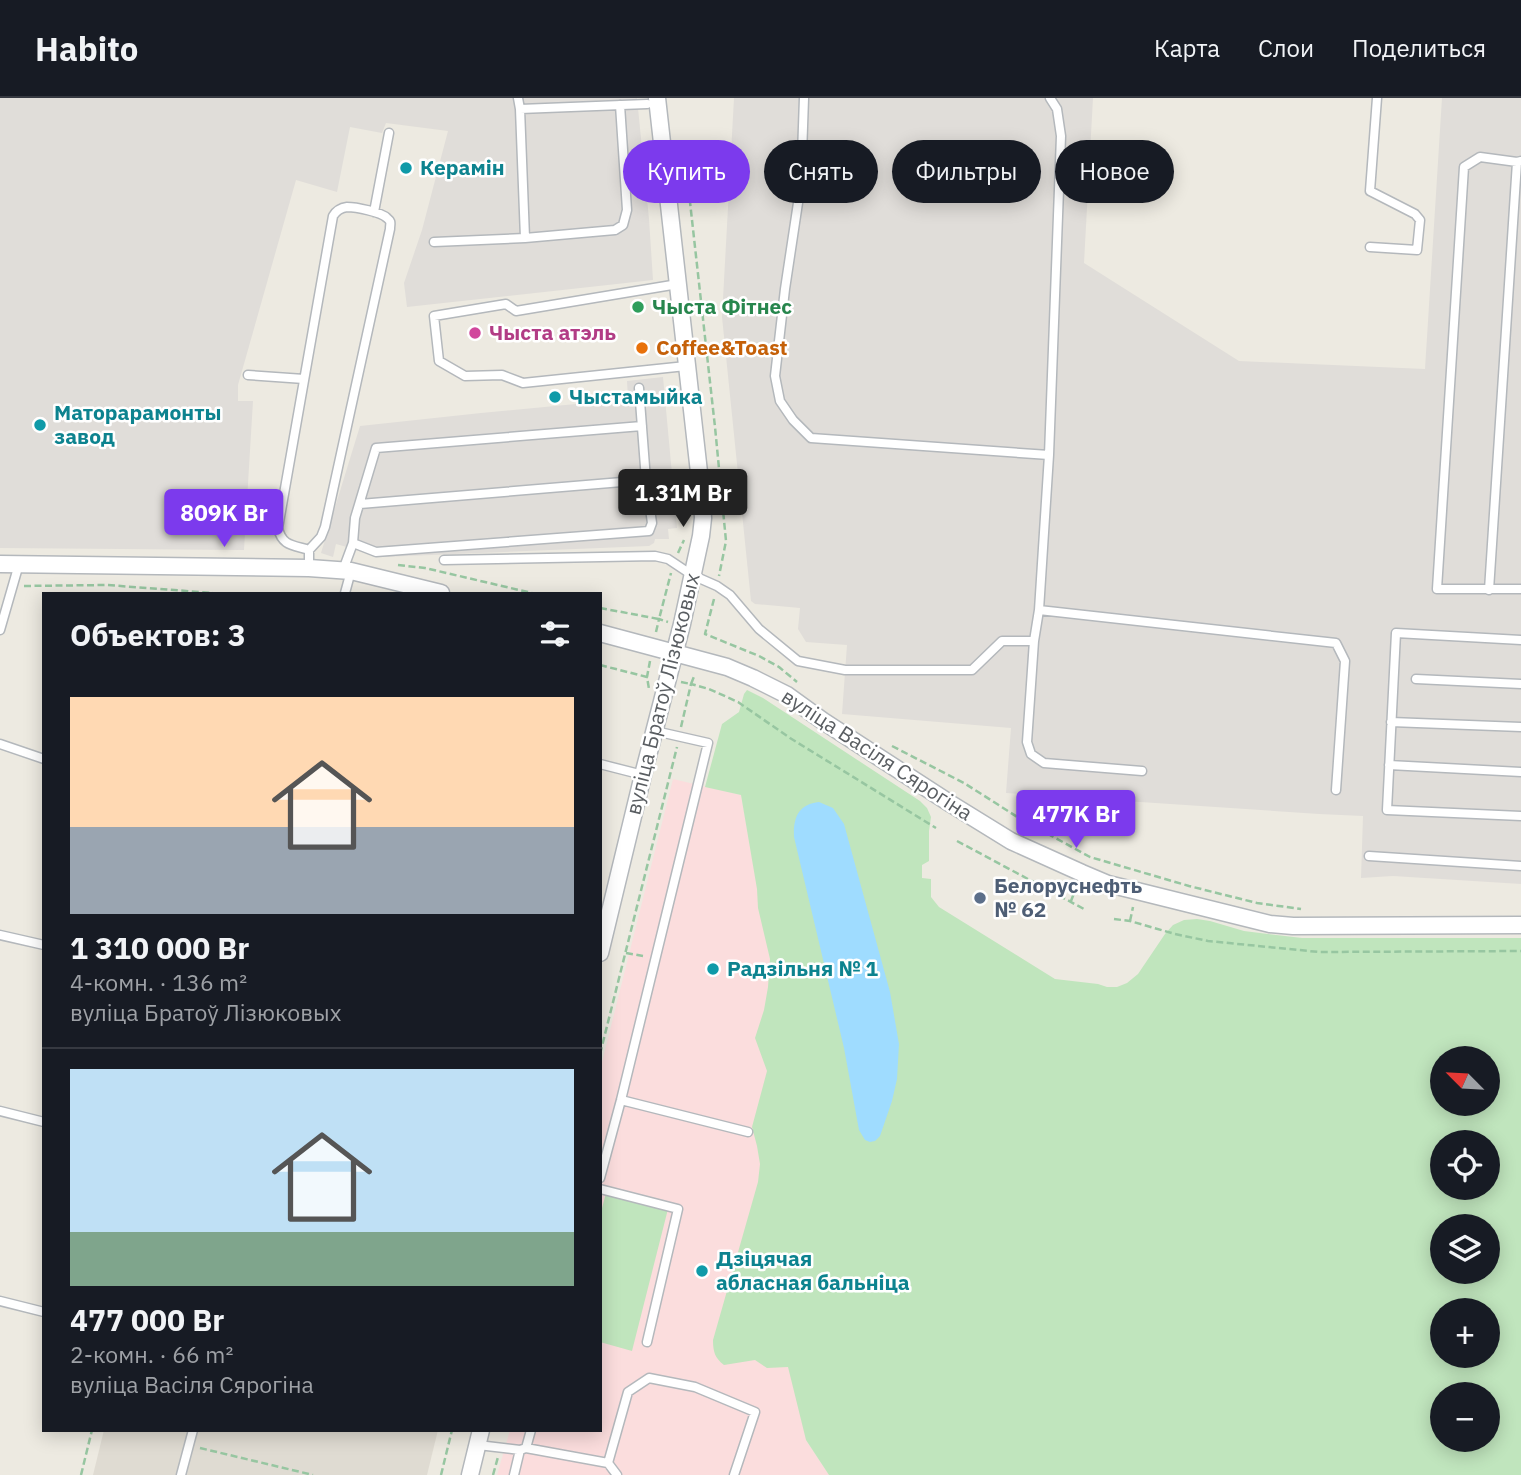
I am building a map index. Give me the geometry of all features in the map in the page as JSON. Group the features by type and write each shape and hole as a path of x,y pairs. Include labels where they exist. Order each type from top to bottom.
{"street":[{"name":"вуліца Братоў Лізюковых","path":"602,945 675,653 703,518 678,284 652,101"},
{"path":"0,564 309,568 347,571 437,592"},
{"name":"вуліца Васіля Сярогіна","path":"602,634 727,667 753,678 787,695 823,721 1011,841 1108,884 1270,924 1521,925"},
{"path":"470,1475 480,1437"}],"lane":[{"path":"518,98 525,238"},
{"path":"804,98 801,183 775,376 780,401 793,420 811,438 1049,455"},
{"path":"1050,98 1057,110 1061,136 1049,455 1027,742 1031,754 1044,763 1142,771"},
{"path":"1370,247 1418,250 1420,220 1415,214 1370,191 1377,98"},
{"path":"520,109 652,101"},
{"path":"434,242 615,230 623,225 627,210 620,105"},
{"path":"374,212 389,133"},
{"path":"1489,590 1519,161 1480,158 1464,167 1437,589 1489,590 1521,589"},
{"path":"309,550 286,543 281,539 278,528 333,216 335,212 348,207 379,213 387,218 390,229 325,527 321,537 309,550 309,568"},
{"path":"678,284 516,311 506,304 434,316 439,361 465,376 502,375 523,383 686,366"},
{"path":"248,375 304,379"},
{"path":"353,543 376,552 649,531 652,523 639,388"},
{"path":"345,592 355,517 376,448 642,426"},
{"path":"360,504 646,480"},
{"path":"444,560 655,556 668,559 730,595 759,629 798,661 845,670 972,670 1002,641 1034,641"},
{"path":"0,631 19,564"},
{"path":"1039,610 1336,643 1345,661 1336,790"},
{"path":"1521,640 1396,633 1387,810 1521,816"},
{"path":"1416,679 1521,684"},
{"path":"1391,722 1521,727"},
{"path":"602,1171 708,743 654,731"},
{"path":"0,744 42,758"},
{"path":"602,765 643,775"},
{"path":"1389,765 1521,772"},
{"path":"1369,856 1521,866"},
{"path":"0,935 42,946"},
{"path":"621,1101 748,1132"},
{"path":"0,1111 42,1122"},
{"path":"602,1190 678,1209 647,1342"},
{"path":"0,1301 42,1312"},
{"path":"607,1463 628,1392 649,1378 695,1387 755,1412 734,1475"},
{"path":"181,1475 192,1432"},
{"path":"514,1475 530,1432"},
{"path":"480,1437 523,1449 607,1463 617,1475"}],"path":[{"path":"690,203 726,541 704,639"},
{"path":"656,635 674,563"},
{"path":"13,586 107,585 200,592"},
{"path":"54,592 56,587"},
{"path":"602,608 675,623"},
{"path":"699,631 759,656 779,667 797,682"},
{"path":"646,677 650,661"},
{"path":"602,666 655,678"},
{"path":"602,1046 695,673"},
{"path":"674,681 709,688 738,702 790,738 936,828"},
{"path":"889,744 964,783 1019,818 1090,857 1257,903 1304,910"},
{"path":"957,841 1084,909"},
{"path":"1071,901 1077,884"},
{"path":"1130,921 1135,901"},
{"path":"1115,919 1208,941 1319,952 1521,951"},
{"path":"626,953 656,959"},
{"path":"81,1475 92,1432"},
{"path":"441,1475 452,1432"},
{"path":"189,1445 313,1475"}],"shaded area":[{"path":"0,98 637,98 641,140 623,140 623,203 647,203 653,280 407,307 404,283 422,230 448,131 386,123 382,133 350,127 337,192 296,180 238,385 238,401 253,401 244,550 0,548"},
{"path":"734,98 1093,98 1091,140 1055,140 1055,203 1087,203 1084,263 1239,361 1425,369 1442,98 1521,98 1521,884 1393,876 1361,878 1363,816 1006,793 1011,728 842,714 847,645 806,642 798,629 800,608 755,604 751,601 722,317 728,203 750,203 750,140 732,140"},
{"path":"663,377 677,528 668,529 669,539 655,539 649,546 383,557 336,544 333,557 321,553 360,426 628,399 627,381"},
{"path":"673,779 741,795 800,1131 806,1440 829,1475 497,1475 509,1432 602,1432 602,1062"},
{"path":"104,1432 438,1432 427,1475 93,1475"}],"green space":[{"path":"747,690 920,801 931,817 929,861 922,865 922,878 931,879 931,897 939,907 1055,979 1107,987 1127,983 1138,974 1173,925 1184,920 1197,919 1244,931 1302,938 1521,938 1521,1475 829,1475 806,1440 788,1367 767,1368 755,1360 724,1365 713,1348 758,1182 760,1164 752,1127 767,1071 755,1038 764,1010 770,959 758,908 741,795 705,787 722,724 739,712"},
{"path":"606,1193 668,1209 632,1351 602,1343 602,1208"}],"water":[{"path":"819,802 833,808 844,824 890,992 899,1044 897,1079 892,1101 880,1136 870,1142 865,1140 859,1130 844,1048 794,837 799,813 812,803"}],"place":[{"name":"Керамін","path":"406,168"},
{"name":"Чыста Фітнес","path":"638,307"},
{"name":"Чыста атэль","path":"475,333"},
{"name":"Coffee&Toast","path":"642,348"},
{"name":"Чыстамыйка","path":"555,397"},
{"name":"Маторарамонты завод","path":"40,425"},
{"name":"Белоруснефть № 62","path":"980,898"},
{"name":"Радзільня № 1","path":"713,969"},
{"name":"Дзіцячая абласная бальніца","path":"702,1271"}]}
